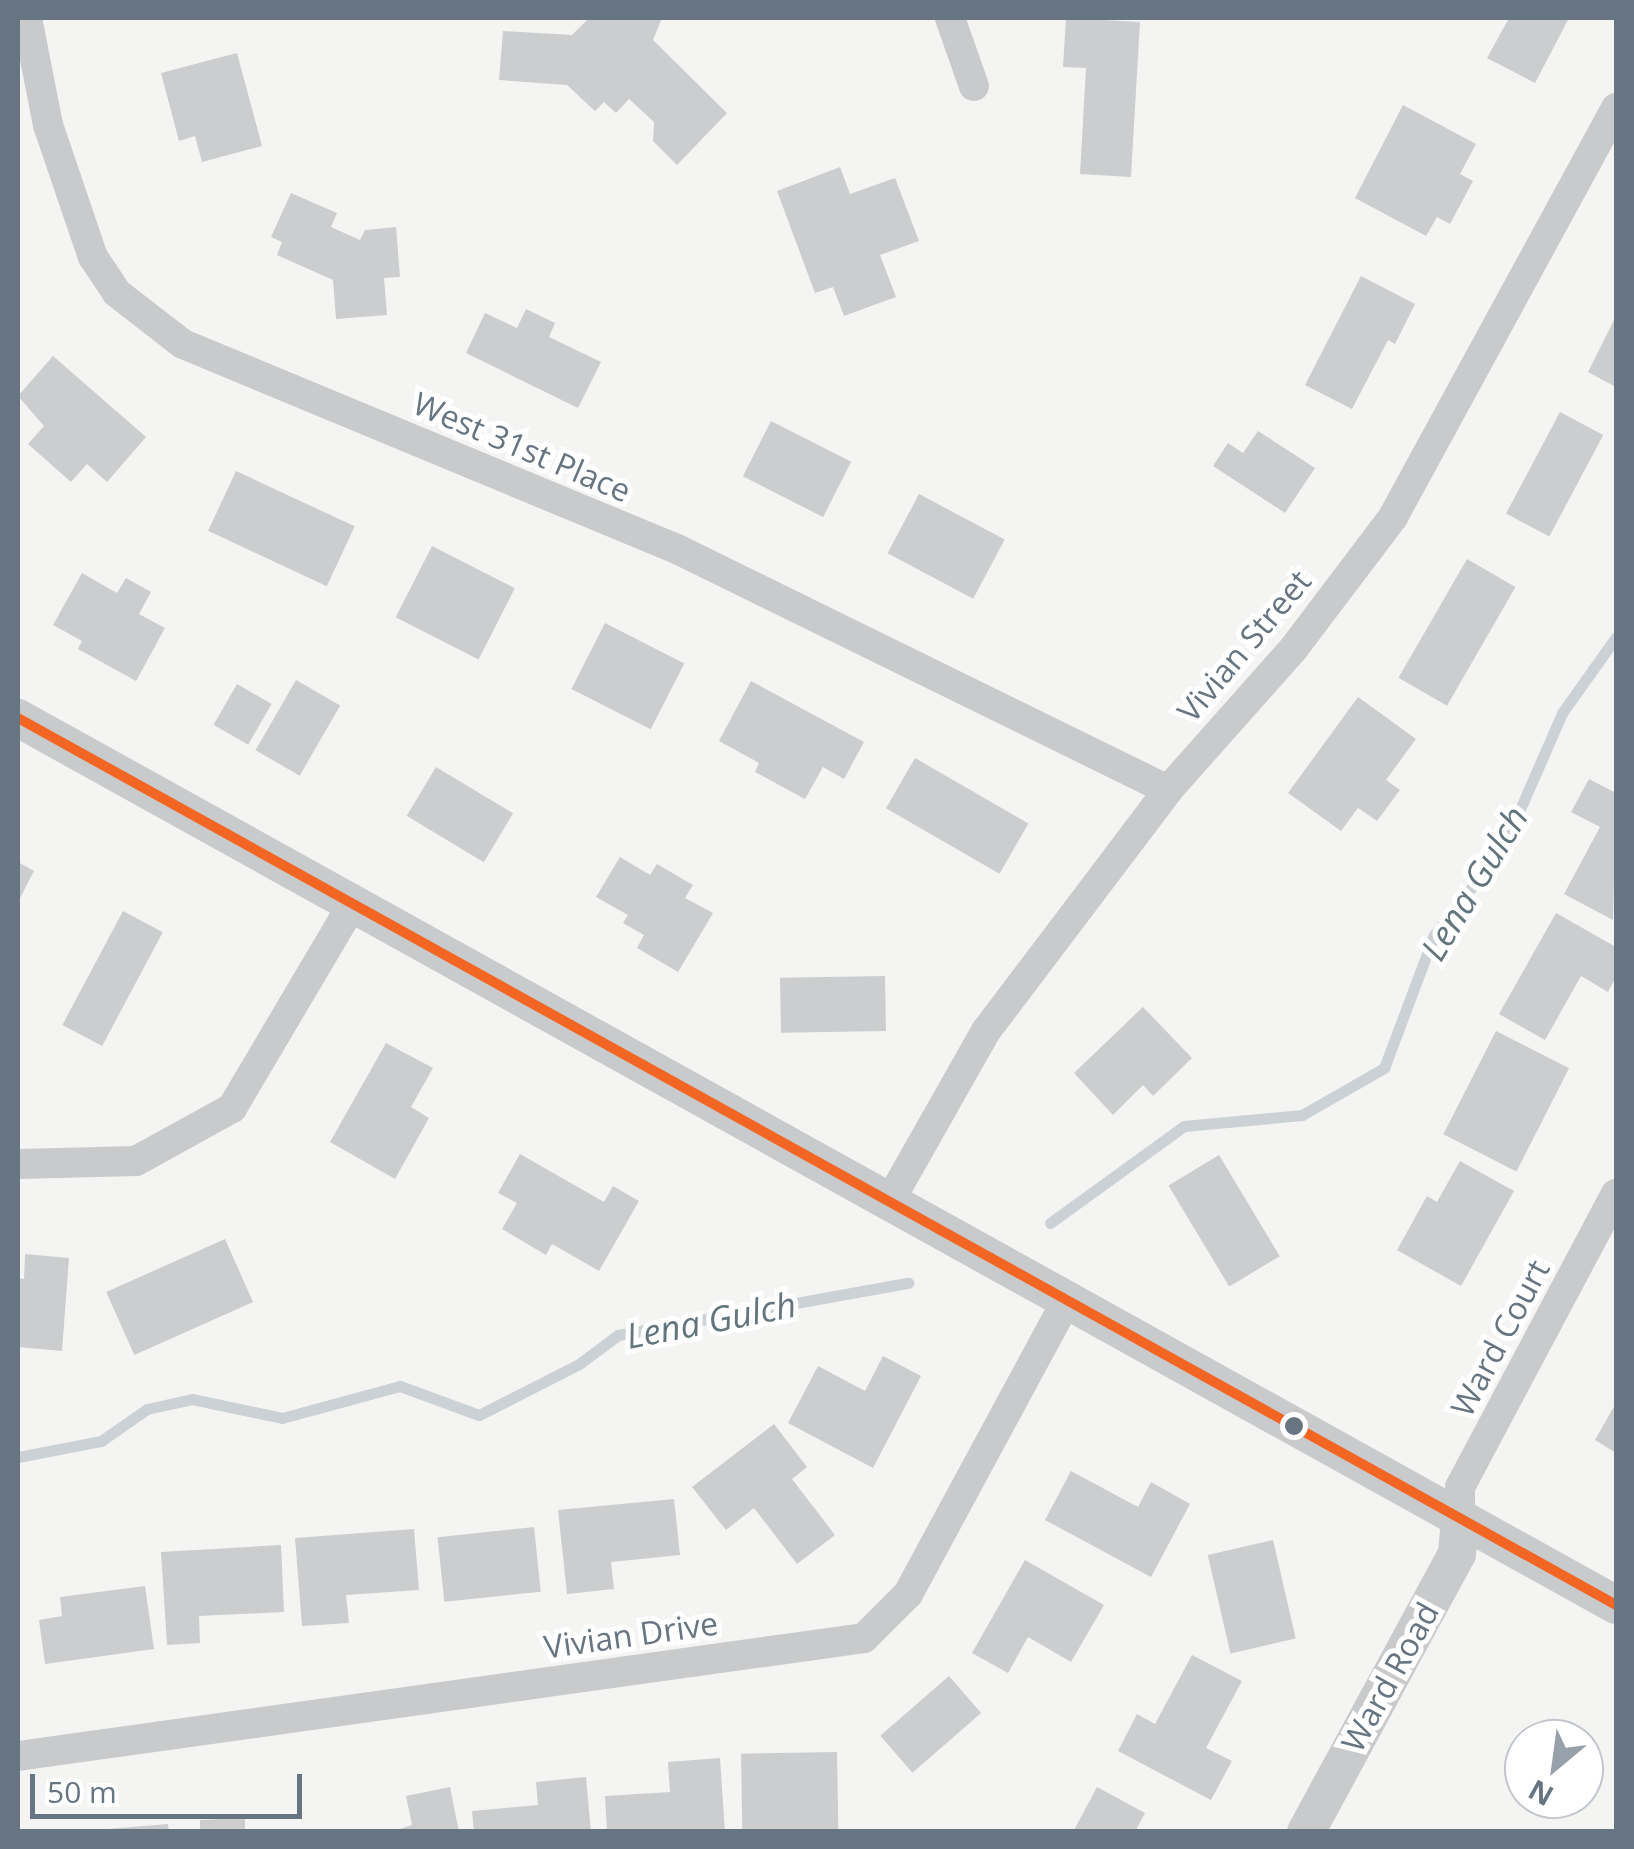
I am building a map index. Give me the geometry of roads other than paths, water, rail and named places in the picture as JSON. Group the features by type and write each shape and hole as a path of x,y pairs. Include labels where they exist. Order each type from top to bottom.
{"street":[{"name":"West 31st Place","path":"27,18 48,125 93,257 117,293 183,344 678,550 1168,790"},
{"path":"950,18 974,86"},
{"name":"Vivian Street","path":"888,1204 986,1031 1168,790 1294,648 1393,516 1616,108"},
{"path":"18,718 888,1204 1616,1604"},
{"path":"18,1164 136,1162 232,1108 352,905"},
{"name":"Ward Court","path":"1460,1518 1460,1488 1616,1194"},
{"name":"Vivian Drive","path":"18,1756 864,1638 908,1594 1066,1302"},
{"name":"Ward Road","path":"1306,1832 1457,1554 1460,1518"}],"waterway":[{"name":"Lena Gulch","path":"1050,1223 1184,1126 1302,1115 1384,1068 1434,935 1504,846 1562,713 1616,637"},
{"name":"Lena Gulch","path":"18,1457 101,1441 147,1409 192,1399 282,1418 400,1386 479,1415 579,1364 618,1335 908,1283"}]}
